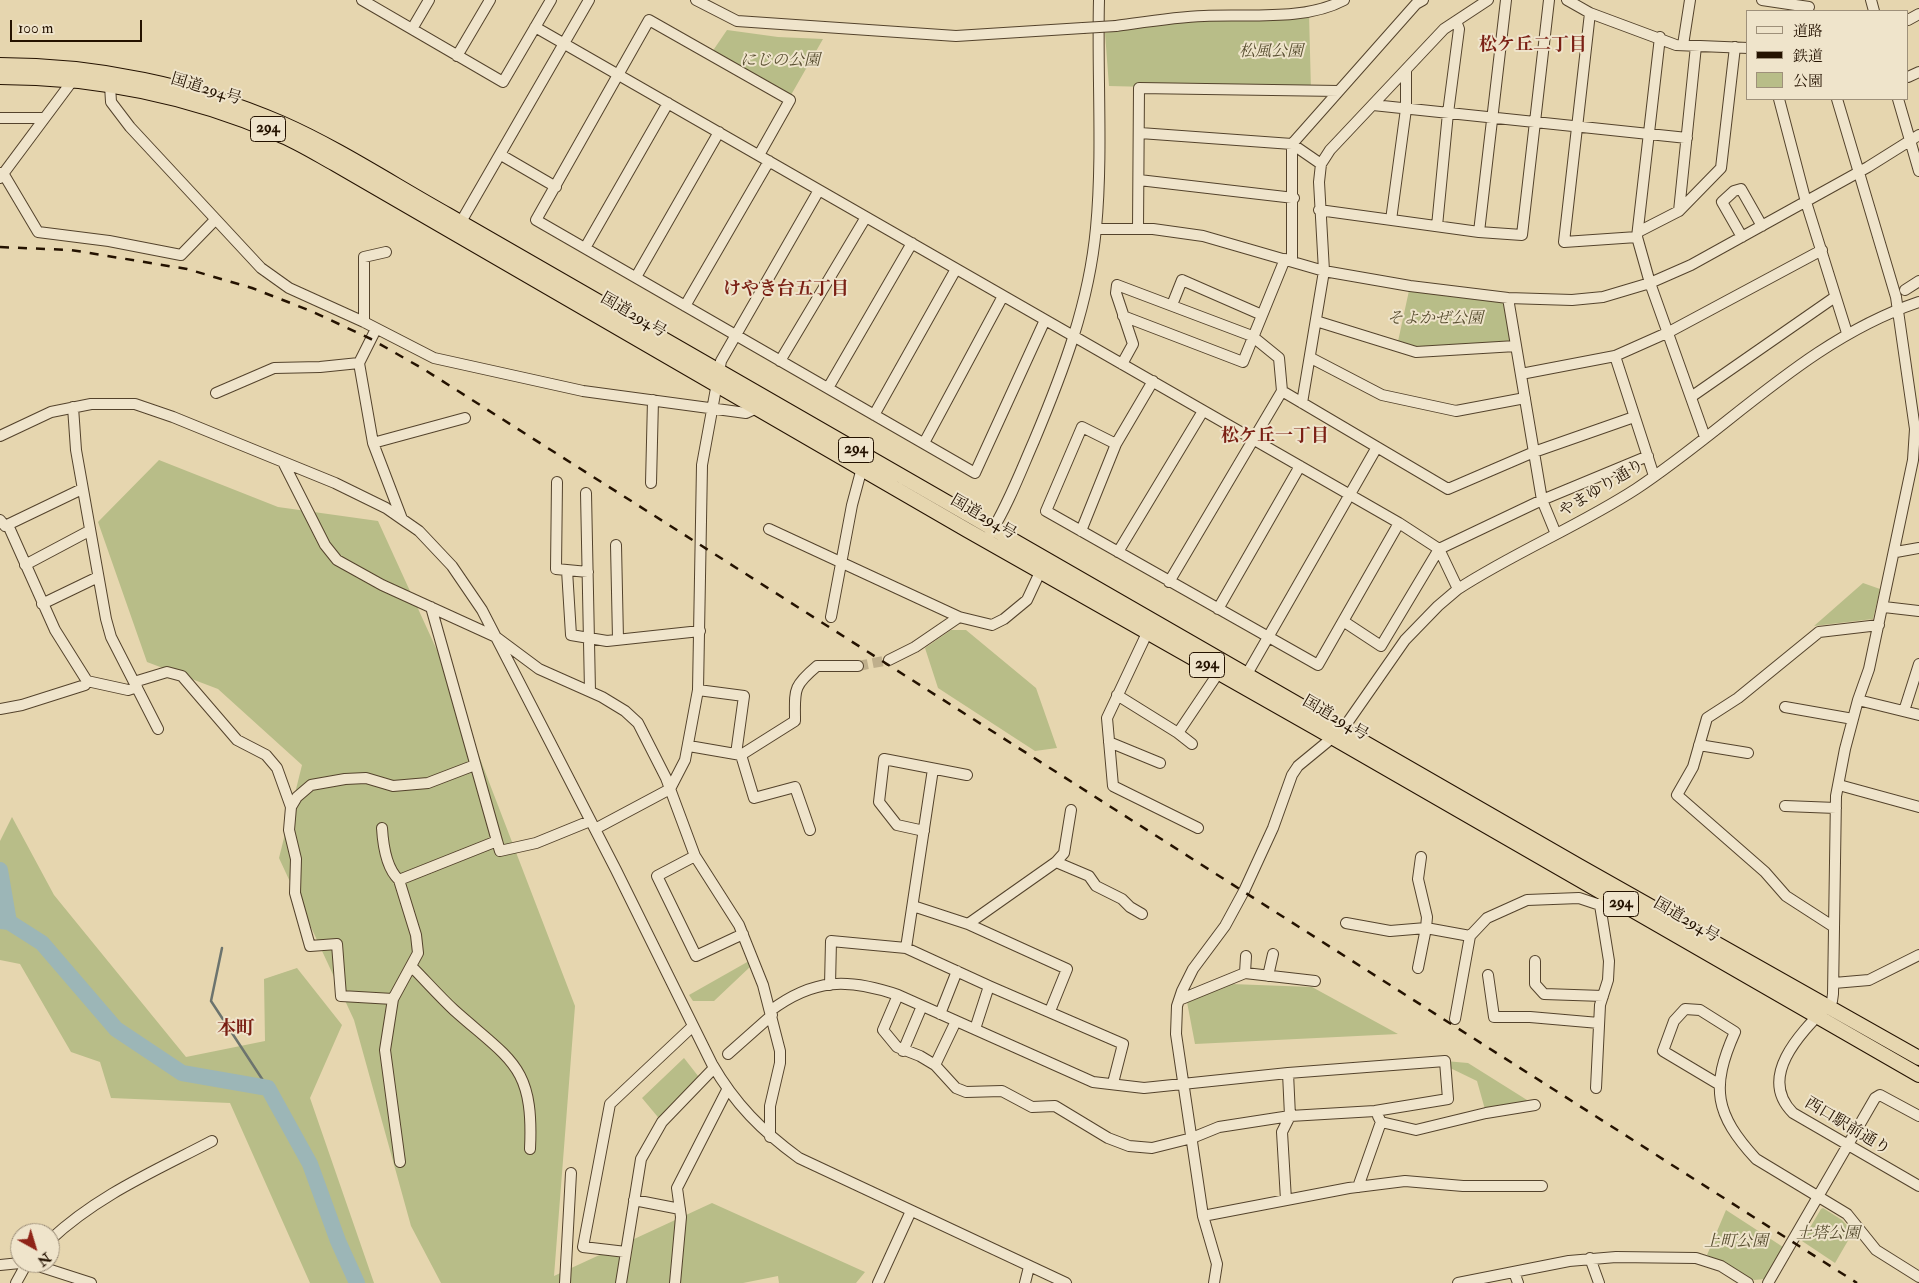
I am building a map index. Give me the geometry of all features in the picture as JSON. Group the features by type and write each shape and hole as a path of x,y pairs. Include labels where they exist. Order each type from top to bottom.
{"highway":[{"name":"国道294号","path":"0,65 38,66 127,76 176,87 241,106 284,124 457,228 864,462 986,541 1041,570 1219,672 1338,733"},
{"name":"国道294号","path":"0,77 73,80 110,85 164,96 237,118 280,134 457,228"},
{"name":"国道294号","path":"719,379 757,408 994,528 1248,674 1338,733 1607,895 1919,1076"},
{"name":"国道294号","path":"1607,895 1827,1006 1919,1058"}],"street":[{"path":"412,29 429,0"},
{"path":"457,56 490,0"},
{"path":"365,1 503,82 551,0"},
{"path":"457,228 501,155 589,0"},
{"path":"696,0 737,21 956,36 1116,26 1202,16 1309,13 1330,8 1344,0"},
{"path":"986,541 1017,480 1054,394 1074,336 1096,229 1099,0"},
{"path":"1123,316 1243,362 1262,315 1288,260 1294,198 1292,144 1416,4 1423,0"},
{"path":"1302,403 1324,271 1318,182 1322,164 1330,150 1406,72 1444,29 1488,0"},
{"path":"1479,232 1506,0"},
{"path":"1319,210 1479,232 1522,235 1549,0"},
{"path":"1567,0 1590,13 1676,45 1746,48"},
{"path":"1683,45 1690,0"},
{"path":"1762,0 1809,6"},
{"path":"1590,13 1564,242 1637,235 1679,212 1721,168 1735,47"},
{"path":"759,155 790,100 649,20 536,220 975,473 1046,320"},
{"path":"1437,226 1448,113 1459,29 1456,21"},
{"path":"535,27 1398,522 1439,548 1458,589"},
{"path":"1660,38 1637,235 1650,283 1705,437"},
{"path":"1679,212 1696,46"},
{"path":"1391,220 1406,109 1406,72"},
{"path":"73,80 1,175 38,232 109,241 181,255 215,220"},
{"path":"110,85 111,102 130,127 261,268 289,288 364,322 434,358 583,391 746,413 757,408"},
{"path":"1138,228 1139,88 1339,91"},
{"path":"1779,100 1806,202 1847,333"},
{"path":"1827,1006 1832,1001 1834,983 1836,808 1839,785 1845,749 1858,700 1869,669 1896,552 1913,460 1915,429 1898,309 1837,100"},
{"path":"1898,100 1919,171"},
{"path":"585,248 668,103"},
{"path":"1373,105 1648,136 1687,138"},
{"path":"0,118 44,118"},
{"path":"636,277 719,132"},
{"path":"1140,133 1292,144 1322,164"},
{"path":"1096,229 1138,228 1172,230 1203,236 1324,271 1410,286 1508,298 1572,300 1596,298 1650,283 1691,265 1858,173 1919,135"},
{"path":"501,155 556,186"},
{"path":"685,306 769,161"},
{"path":"1139,180 1294,198"},
{"path":"1742,237 1722,202 1734,191 1741,189 1762,226"},
{"path":"431,607 500,851 536,843 593,825 670,789 679,774 688,746 698,690 702,465 714,408 721,361 819,190"},
{"path":"780,361 866,217"},
{"path":"828,388 912,243"},
{"path":"1521,374 1615,356 1669,332 1822,250"},
{"path":"364,322 364,257 386,252"},
{"path":"874,415 956,268"},
{"path":"1172,305 1182,280 1262,315"},
{"path":"1905,290 1919,281"},
{"path":"1122,364 1134,344 1123,316 1116,293 1116,285 1253,337 1279,358 1282,392 1169,582"},
{"path":"924,443 1003,296"},
{"path":"1691,397 1835,297"},
{"path":"1508,298 1542,500 1556,534"},
{"name":"やまゆり通り","path":"1214,1283 1217,1264 1203,1216 1176,1034 1179,1000 1193,969 1225,926 1244,891 1273,828 1292,775 1298,766 1338,733 1405,640 1438,606 1458,589 1481,574 1615,502 1654,476 1791,370 1847,333 1898,309 1919,302"},
{"path":"1316,321 1416,352 1516,346"},
{"path":"376,329 359,363 373,442 402,519"},
{"path":"1615,356 1654,476"},
{"path":"1311,358 1382,395 1456,411 1525,398"},
{"path":"216,393 274,368 320,367 359,363"},
{"path":"1081,531 1116,444 1152,381"},
{"path":"1282,392 1448,489 1534,452 1634,417"},
{"path":"651,482 653,400"},
{"path":"0,436 51,412 74,407 122,403 135,404 173,417 358,494 419,531 452,566 482,610 727,1090 741,1109 770,1137 800,1158 1029,1268 1066,1283"},
{"path":"74,407 76,450 82,489 111,637 158,729"},
{"path":"1118,552 1203,411"},
{"path":"373,442 464,418"},
{"path":"1116,444 1082,427 1046,511 1318,665 1398,522"},
{"path":"1248,674 1377,447"},
{"path":"1343,621 1381,646 1439,548 1542,500 1648,456"},
{"path":"831,617 864,462"},
{"path":"284,464 321,536 337,560 350,569 496,637 539,668 590,691 625,711 638,724 670,789 695,856 743,934 763,985 780,1050 780,1063 770,1106 770,1137"},
{"path":"1218,609 1300,466"},
{"path":"557,482 556,569 588,572"},
{"path":"82,489 4,522 54,630 87,681 128,690 135,684 167,672 182,676 237,740 266,755 277,768 291,807"},
{"path":"586,493 590,691"},
{"path":"769,529 842,561 959,617 992,625 1004,619 1027,600 1041,570"},
{"path":"25,565 89,531"},
{"path":"616,545 618,639"},
{"path":"1896,552 1919,548"},
{"path":"566,570 571,635 606,641 700,631"},
{"path":"42,604 98,577"},
{"path":"1884,606 1919,611"},
{"path":"888,660 915,647 959,617"},
{"path":"1834,928 1786,896 1765,872 1676,795 1693,767 1707,718 1738,698 1819,632 1880,624"},
{"path":"1148,631 1107,718 1113,786 1198,828"},
{"path":"1904,711 1919,664"},
{"path":"688,746 739,755 796,721 795,693 799,682 817,666 858,666"},
{"path":"1178,734 1219,672"},
{"path":"0,709 22,705 85,684 87,681"},
{"path":"698,690 744,696 739,755 754,798 795,787 810,830"},
{"path":"1117,695 1192,744"},
{"path":"1858,700 1919,714"},
{"path":"1785,707 1853,719"},
{"path":"1109,742 1160,763"},
{"path":"1699,746 1748,753"},
{"path":"924,831 897,825 880,802 884,759 967,776"},
{"path":"393,1000 340,996 337,944 310,946 296,893 296,860 288,830 291,807 297,797 311,785 345,779 366,778 393,786 428,783 475,765"},
{"path":"906,948 933,769"},
{"path":"1839,785 1919,807"},
{"path":"1786,806 1836,808"},
{"path":"968,924 1056,862 1064,853 1071,810"},
{"path":"382,828 383,845 393,875 399,880 418,953 393,1000 388,1020 385,1050 400,1162"},
{"path":"399,880 497,841"},
{"path":"695,856 657,876 696,956 743,934"},
{"path":"1418,968 1426,928 1426,917 1418,879 1421,857"},
{"path":"1056,862 1089,876 1096,886 1122,899 1142,914"},
{"path":"1455,1019 1470,936 1487,918 1527,900 1607,895 1608,980 1600,1005 1596,1088"},
{"path":"912,906 968,924 1066,969 1050,1011"},
{"path":"1346,923 1390,931 1426,928 1470,936"},
{"path":"830,985 831,941 906,948 1123,1044 1113,1083"},
{"path":"1268,976 1273,954"},
{"path":"1834,983 1869,980 1919,955"},
{"path":"1245,973 1246,956"},
{"path":"1535,961 1535,984 1544,994 1603,996"},
{"path":"411,966 454,1009 498,1046 517,1068 532,1120 530,1149"},
{"path":"940,1014 957,971"},
{"path":"1179,1000 1245,973 1315,981"},
{"path":"1488,975 1494,1017 1530,1017 1599,1022"},
{"path":"728,1054 789,996 803,990 830,985 856,984 898,995 1093,1082 1144,1088 1288,1073 1445,1061 1448,1099 1375,1111 1290,1116 1219,1128 1192,1138 1152,1148 1130,1146 1108,1138 1055,1106 1032,1107 1002,1091 966,1092 956,1088 935,1066 920,1056 896,1047 883,1030 898,995"},
{"path":"974,1029 989,986"},
{"path":"903,1051 922,1006"},
{"name":"西口駅前通り","path":"1827,1006 1804,1028 1783,1066 1778,1089 1780,1097 1793,1113 1919,1186"},
{"path":"1720,1085 1663,1051 1674,1021 1685,1009 1700,1010 1735,1032 1723,1060 1720,1085 1723,1115 1731,1130 1750,1153 1756,1159 1847,1214 1862,1230 1869,1242 1884,1256 1919,1277"},
{"path":"935,1066 956,1021"},
{"path":"626,1252 584,1247 610,1104 694,1026"},
{"path":"621,1283 640,1159 662,1122 714,1068"},
{"path":"1286,1200 1282,1132 1290,1116 1288,1073"},
{"path":"674,1283 680,1209 677,1188 727,1090"},
{"path":"1768,1283 1875,1098 1880,1095 1919,1116"},
{"path":"1381,1122 1416,1130 1486,1113 1534,1105"},
{"path":"1358,1187 1381,1122 1375,1111"},
{"path":"60,1231 110,1193 212,1141"},
{"path":"565,1283 571,1173"},
{"path":"1203,1216 1358,1187 1405,1181 1463,1186 1542,1186"},
{"path":"634,1200 680,1209"},
{"path":"878,1283 911,1211"},
{"path":"1590,1258 1599,1283"},
{"path":"1458,1283 1590,1258 1696,1258 1721,1266 1748,1283"},
{"path":"1025,1283 1029,1268"},
{"path":"1514,1272 1518,1283"},
{"path":"60,1273 91,1283"}],"green space":[{"name":"松風公園","path":"1309,13 1311,91 1109,86 1105,33 1202,16"},
{"name":"にじの公園","path":"727,30 778,37 823,39 791,95 712,52"},
{"name":"そよかぜ公園","path":"1410,286 1508,298 1516,346 1416,352 1397,346"},
{"path":"159,460 278,507 378,521 446,670 575,1006 554,1276 712,1203 865,1272 856,1283 779,1283 778,1276 743,1283 441,1283 411,1226 354,1020 279,858 302,765 218,689 147,662 98,522"},
{"path":"1863,583 1880,589 1873,619 1814,626"},
{"path":"951,630 966,630 1036,688 1057,748 1035,751 938,688 925,648"},
{"path":"12,817 54,895 186,1057 265,1041 264,979 297,968 342,1025 310,1098 374,1283 310,1283 230,1103 111,1098 100,1062 71,1052 20,964 0,960 0,841"},
{"path":"749,961 751,966 714,1001 693,1001 689,995"},
{"path":"1231,984 1312,987 1398,1034 1195,1044 1187,1002"},
{"path":"684,1058 702,1081 662,1122 642,1098"},
{"path":"1445,1061 1468,1063 1535,1105 1486,1113 1477,1081 1446,1066"},
{"name":"土塔公園","path":"1823,1208 1842,1220 1853,1232 1835,1263 1802,1241"},
{"name":"上町公園","path":"1726,1210 1783,1247 1765,1279 1754,1280 1707,1255"}],"waterway":[{"path":"0,870 9,922"},
{"path":"0,921 9,922 42,943 116,1029 182,1073 268,1088 310,1164 338,1241 357,1283"},
{"path":"222,948 211,1001 268,1088"}],"tunnel":[{"path":"858,666 889,660"}],"railway":[{"path":"0,247 71,250 187,269 252,288 311,311 371,339 425,370 1857,1283"}],"district":[{"name":"松ケ丘二丁目","path":"1533,46"},
{"name":"けやき台五丁目","path":"786,290"},
{"name":"松ケ丘一丁目","path":"1275,437"},
{"name":"本町","path":"236,1030"}]}
